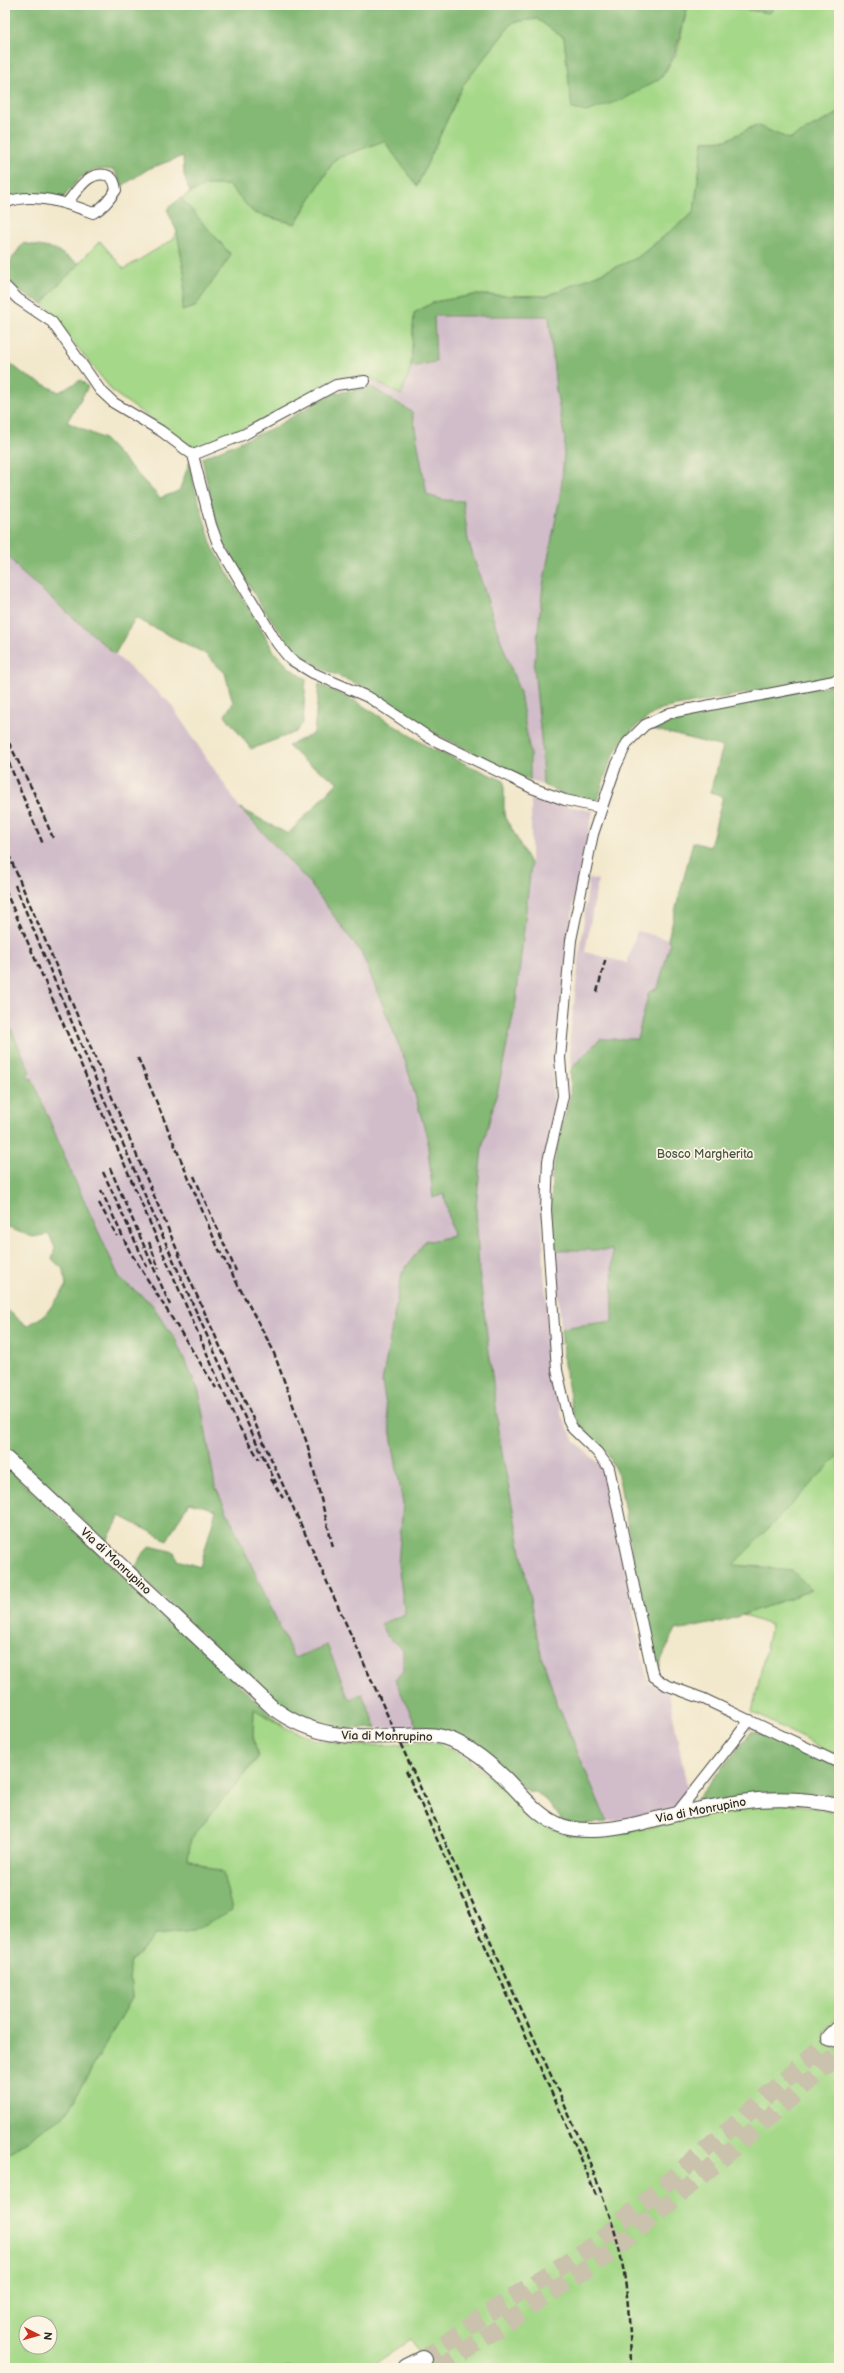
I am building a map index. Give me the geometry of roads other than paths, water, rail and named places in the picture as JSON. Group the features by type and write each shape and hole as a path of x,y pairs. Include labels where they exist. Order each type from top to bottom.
{"highway":[{"path":"407,2368 423,2360"}],"main road":[{"name":"Via di Monrupino","path":"5,1457 264,1700 293,1721 318,1732 338,1736 364,1737 427,1735 446,1738 477,1757 503,1776 527,1801 548,1819 563,1827 590,1830 611,1828 676,1814 765,1798 791,1798 839,1806"}],"street":[{"path":"5,203 25,199 67,203 93,213 100,210 116,190 115,182 109,176 102,174 91,176 67,203"},
{"path":"5,286 18,299 52,322 100,390 114,403 161,431 193,456 211,525 218,544 277,643 290,658 313,673 370,698 430,738 532,788 566,800 602,808"},
{"path":"193,456 257,428 336,385 365,382"},
{"path":"839,680 683,710 652,721 632,736 622,751 590,843 571,940 560,1058 563,1096 548,1161 546,1210 557,1370 568,1419 573,1429 603,1459 613,1480 643,1638 653,1676 666,1685 704,1699 839,1763"},
{"path":"676,1814 750,1720"}],"tunnel":[{"path":"423,2360 477,2320 594,2245 748,2113 831,2038"},
{"path":"439,2368 612,2252 763,2123 839,2054"}],"railway":[{"path":"5,735 34,793 53,838"},
{"path":"5,754 43,844"},
{"path":"5,846 189,1278 584,2148 616,2235 624,2273 630,2330 631,2368"},
{"path":"15,885 141,1186 207,1335 276,1483"},
{"path":"5,890 238,1425 259,1459"},
{"path":"597,992 606,957"},
{"path":"138,1058 218,1248 272,1348 307,1443 333,1547"},
{"path":"110,1168 170,1305"},
{"path":"103,1172 147,1267"},
{"path":"194,1176 236,1271"},
{"path":"101,1190 129,1250 216,1388"},
{"path":"99,1203 117,1236"},
{"path":"149,1242 159,1269"},
{"path":"271,1479 283,1498"},
{"path":"406,1771 578,2151 597,2198"}],"park label":[{"name":"Bosco Margherita","path":"705,1154"}]}
